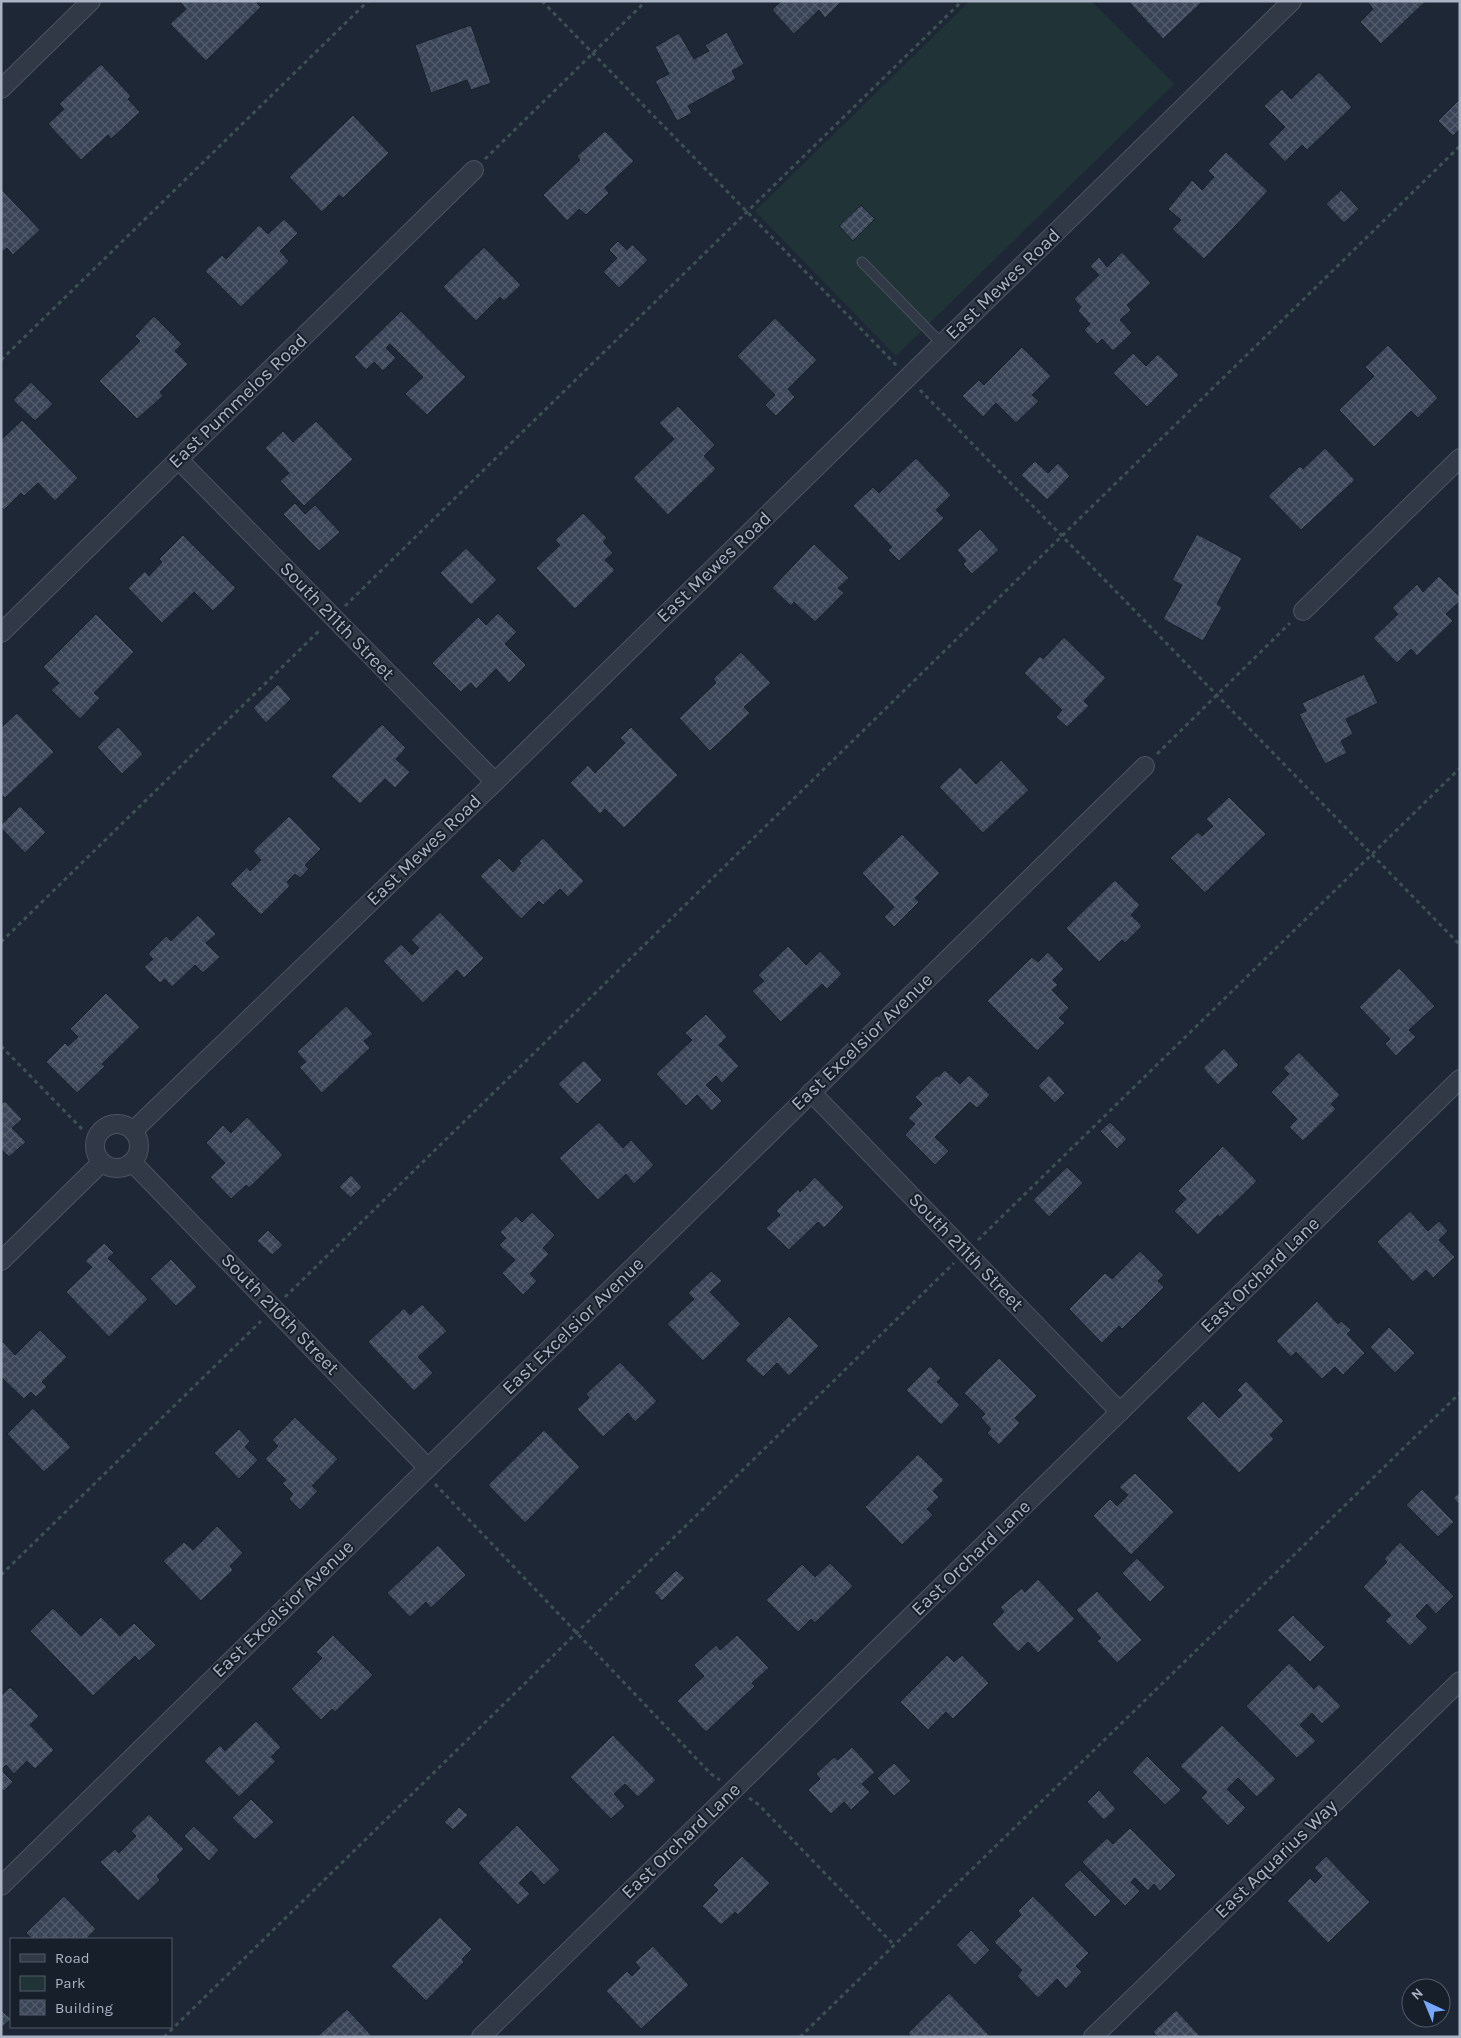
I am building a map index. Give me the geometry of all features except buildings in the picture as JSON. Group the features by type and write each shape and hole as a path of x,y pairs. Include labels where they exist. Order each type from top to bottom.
{"street":[{"path":"1,89 91,1"},
{"name":"East Mewes Road","path":"134,1131 495,782 1292,1"},
{"name":"East Pummelos Road","path":"1,633 474,170"},
{"path":"1303,611 1460,458"},
{"name":"South 211th Street","path":"178,459 495,782"},
{"name":"East Excelsior Avenue","path":"1,1886 1144,766"},
{"name":"East Orchard Lane","path":"481,2037 1460,1079"},
{"name":"South 211th Street","path":"811,1092 1120,1412"},
{"path":"121,1124 134,1131 139,1147 132,1162 120,1168 108,1166 102,1162 98,1157 95,1143 101,1130 107,1126 121,1124"},
{"path":"1,1261 102,1162"},
{"name":"South 210th Street","path":"132,1162 428,1468"},
{"name":"East Aquarius Way","path":"1093,2037 1460,1681"}],"lane":[{"path":"862,262 942,344"}],"path":[{"path":"1,360 368,1"},
{"path":"542,1 1460,946"},
{"path":"474,170 646,1"},
{"path":"1,942 962,1"},
{"path":"1,1575 1460,146"},
{"path":"1144,766 1303,611"},
{"path":"164,2037 1460,768"},
{"path":"1,1046 83,1130"},
{"path":"800,2037 1460,1393"},
{"path":"428,1468 437,1488 711,1774 758,1804 894,1945"}],"green space":[{"path":"970,1 1091,1 1174,84 896,356 755,211"}]}
